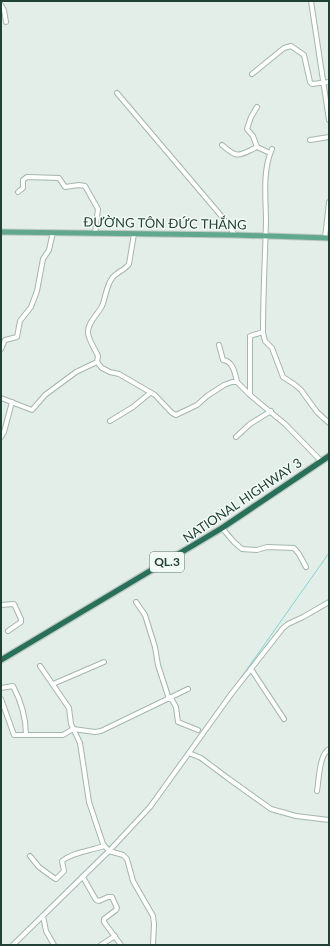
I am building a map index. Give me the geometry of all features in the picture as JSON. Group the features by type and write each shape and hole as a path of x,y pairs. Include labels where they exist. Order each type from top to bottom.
{"highway":[{"name":"NATIONAL HIGHWAY 3","path":"1,660 222,528 329,456"}],"main road":[{"name":"ĐƯỜNG TÔN ĐỨC THẮNG","path":"1,232 234,235 327,238"}],"street":[{"path":"312,1 329,120"},
{"path":"1,5 4,10 6,22"},
{"path":"252,74 284,48 291,46 304,55 310,82 312,84 329,82"},
{"path":"117,93 223,218 234,235"},
{"path":"256,108 247,129 253,136 256,147"},
{"path":"310,140 329,137"},
{"path":"222,145 232,154 238,155 256,147 271,151 267,173 263,333 265,341 272,348 281,374 301,390 317,412 329,423"},
{"path":"18,192 23,188 22,180 27,176 59,178 65,187 79,185 85,186 98,209 95,233"},
{"path":"327,238 329,202"},
{"path":"1,349 5,340 17,337 20,321 31,307 38,287 43,259 49,250 53,232"},
{"path":"134,234 129,264 126,268 113,276 109,283 102,307 88,328 88,336 98,356 97,362 102,368 119,374 155,395 172,413 176,415 197,405 206,396 224,385 237,382"},
{"path":"250,395 250,336 263,333"},
{"path":"219,345 223,360 229,362 237,382 250,395 290,428 321,461"},
{"path":"1,398 32,410 45,395 76,372 97,362"},
{"path":"110,421 133,407 150,393"},
{"path":"1,437 4,432 12,402"},
{"path":"236,437 250,424 271,411"},
{"path":"222,528 242,549 257,550 267,547 294,548 306,567"},
{"path":"136,602 145,615 155,647 158,665 170,698 176,707 178,722 198,730"},
{"path":"13,945 83,877 107,849 153,804 232,693 286,626 329,602"},
{"path":"1,605 14,604 21,619 21,622 8,630"},
{"path":"53,684 104,662"},
{"path":"40,666 69,708 70,722 80,743 89,802 107,849"},
{"path":"251,669 284,719"},
{"path":"1,688 12,685 14,688 24,718 26,735"},
{"path":"1,699 13,735 63,735 73,729 98,732 188,689"},
{"path":"317,791 322,758 326,750 329,748"},
{"path":"189,753 201,758 271,809 296,816 329,820"},
{"path":"30,856 39,867 54,878 64,871 62,861 72,855 107,849 125,857 133,881 152,912 154,924 153,945"},
{"path":"83,877 96,900 99,901 108,897 112,897 114,899 117,908 104,919 105,925 121,945"},
{"path":"43,916 46,931 54,945"},
{"path":"100,945 115,936"}],"waterway":[{"path":"233,689 329,553"},
{"path":"108,848 123,833"},
{"path":"10,945 106,850"}]}
